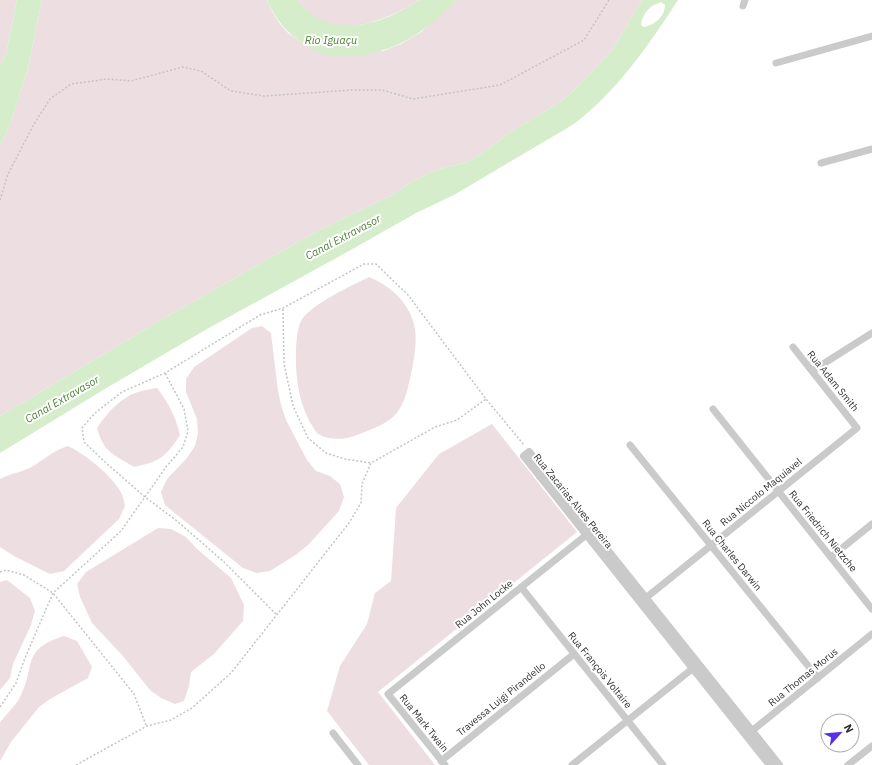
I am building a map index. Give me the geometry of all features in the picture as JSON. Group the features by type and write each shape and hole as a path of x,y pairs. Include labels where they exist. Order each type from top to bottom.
{"street":[{"path":"776,63 872,36"},
{"path":"821,163 872,148"},
{"path":"812,371 872,333"},
{"name":"Rua Adam Smith","path":"793,347 857,428"},
{"name":"Rua Friedrich Nietzche","path":"713,409 872,609"},
{"name":"Rua Niccolo Maquiavel","path":"643,600 857,428"},
{"name":"Rua Charles Darwin","path":"630,445 818,678"},
{"name":"Rua Zacarias Alves Pereira","path":"529,452 589,532 749,734 770,765"},
{"path":"831,557 872,524"},
{"name":"Rua John Locke","path":"388,694 589,532"},
{"name":"Rua François Voltaire","path":"521,587 663,765"},
{"name":"Rua Thomas Morus","path":"749,734 872,634"},
{"name":"Travessa Luigi Pirandello","path":"443,763 574,654"},
{"path":"572,765 696,666"},
{"name":"Rua Mark Twain","path":"388,694 443,763"},
{"path":"333,734 358,765"},
{"name":"Rua Zacarias Alves Pereira","path":"749,734 779,765"},
{"path":"848,765 872,746"}],"path":[{"path":"0,200 8,174 34,124 50,99 71,84 108,79 131,81 183,67 201,71 231,91 264,96 352,90 382,90 413,100 500,85 584,40 609,0"},
{"path":"276,614 224,562 177,521 145,497 84,442 82,428 95,413 122,392 165,373 260,315 283,308 364,264 376,264 408,295 486,399 529,452"},
{"path":"283,308 284,363 293,406 308,438 326,453 345,459 371,462 435,427 457,420 486,399"},
{"path":"0,707 16,683 25,658 53,594 121,531 166,467 183,447 188,431 184,409 165,373"},
{"path":"76,765 146,726 171,720 192,708 232,673 276,614 349,523 361,503 362,484 371,462"},
{"path":"0,572 6,570 24,575 53,594 134,694 146,726"}],"shaded area":[{"path":"0,0 17,0 6,54 0,66"},
{"path":"42,0 267,0 280,24 288,33 301,42 383,51 401,44 421,32 457,0 642,0 616,44 607,56 571,93 560,102 509,133 480,155 467,162 436,170 413,181 394,194 321,229 166,317 0,416 0,146 9,127 28,69"},
{"path":"298,0 419,0 389,16 373,22 356,26 340,26 324,22 310,14"},
{"path":"369,277 385,285 399,297 413,320 416,335 409,385 402,405 396,414 385,423 352,437 340,439 329,438 318,434 304,409 298,389 296,368 297,334 301,321 313,308 332,296"},
{"path":"262,326 271,333 278,391 286,420 307,460 316,471 330,476 340,484 344,497 339,511 309,544 297,554 270,571 257,573 243,568 165,505 161,492 167,479 186,459 195,446 198,433 197,419 186,392 186,379 194,367 252,328"},
{"path":"157,388 171,410 180,435 170,449 161,457 150,463 134,467 115,456 106,448 97,428 110,411 132,394"},
{"path":"492,424 577,532 378,692 435,765 369,765 327,711 340,666 367,624 375,593 391,581 396,508 439,454"},
{"path":"68,446 90,460 110,478 121,493 125,506 119,519 64,571 50,574 14,556 0,547 0,479 31,467 54,452"},
{"path":"158,528 171,529 186,537 196,548 231,578 244,605 243,621 214,654 191,672 189,686 184,701 175,704 161,698 150,690 122,655 92,623 80,597 77,584 86,572"},
{"path":"7,580 30,598 35,611 31,625 13,664 10,678 0,690 0,582"},
{"path":"64,636 77,641 92,667 88,678 50,699 39,707 11,742 0,761 0,723 19,699 24,688 31,661 41,647 50,641"}],"water":[{"path":"17,0 42,0 28,69 9,127 0,146 0,66 6,54"},
{"name":"Rio Iguaçu","path":"267,0 298,0 317,18 340,25 353,25 378,21 397,13 420,0 457,0 422,31 397,45 368,54 328,56 299,41 293,36 278,20"},
{"name":"Canal Extravasor","path":"642,0 678,0 656,34 618,82 590,111 574,124 454,195 416,213 207,329 0,453 0,416 166,317 321,229 394,194 413,181 436,170 467,162 480,155 509,133 560,102 571,93 607,56 616,44","holes":["661,2 665,5 665,9 658,20 648,26 644,27 641,25 643,17 650,8"]}]}
